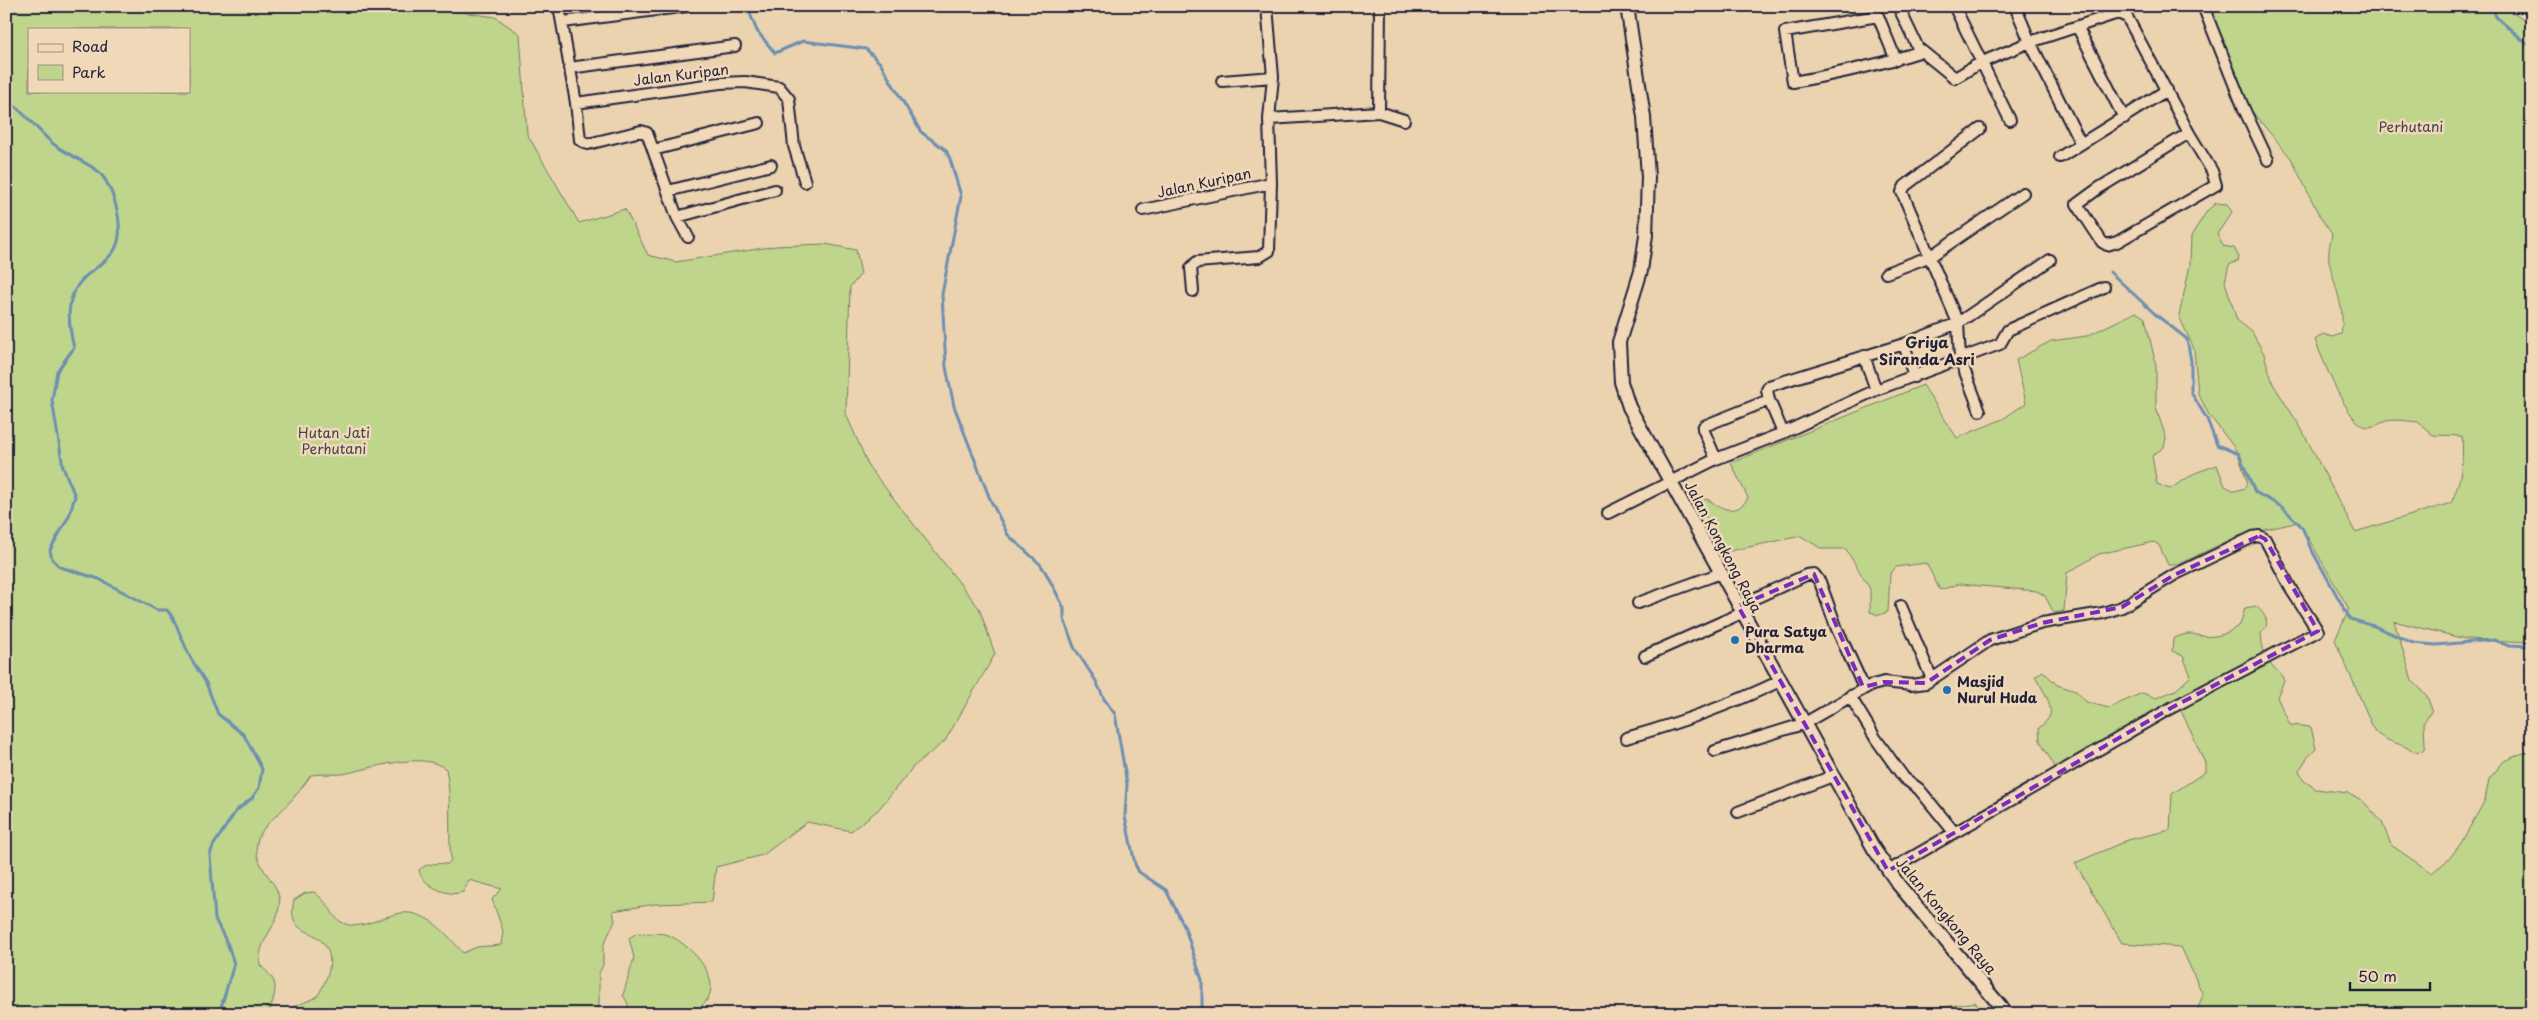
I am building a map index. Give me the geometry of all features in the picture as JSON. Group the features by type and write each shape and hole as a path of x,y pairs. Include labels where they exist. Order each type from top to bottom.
{"street":[{"path":"559,6 582,142 588,144 641,131 649,136 677,217 688,237"},
{"path":"563,22 688,6"},
{"name":"Jalan Kuripan","path":"1193,291 1191,268 1197,262 1259,257 1269,251 1271,183 1269,119 1273,77 1267,6"},
{"path":"1379,112 1380,6"},
{"name":"Jalan Kongkong Raya","path":"1627,6 1644,117 1648,177 1646,235 1641,272 1619,342 1622,382 1629,407 1803,724 1888,871 2007,1014"},
{"path":"1898,6 1920,49 1955,78 1980,63 2030,42 2078,28 2119,10 2127,17 2212,172 2216,185 2117,242 2107,245 2102,242 2078,204 2099,188 2189,133"},
{"path":"1954,6 1980,63 2010,120"},
{"path":"2015,6 2030,42 2081,144"},
{"path":"2203,6 2232,82 2268,160"},
{"path":"1896,60 1878,16 1785,32 1793,82 1874,66 1896,60 1920,49"},
{"path":"2078,28 2124,118"},
{"name":"Jalan Kuripan","path":"569,68 735,46"},
{"path":"1222,81 1273,77"},
{"name":"Jalan Kuripan","path":"576,103 720,83 745,82 779,87 789,99 794,146 805,182"},
{"path":"2060,157 2167,90"},
{"path":"1269,119 1379,112 1404,120"},
{"path":"653,150 759,123"},
{"path":"1980,130 1905,186 1902,192 1931,256 1958,323 1960,359 1980,412"},
{"path":"668,191 771,165"},
{"name":"Jalan Kuripan","path":"1143,210 1271,183"},
{"path":"677,217 775,190"},
{"path":"1886,273 1931,256 2023,192"},
{"path":"1783,433 1768,400 1767,390 1769,386 1904,344 1958,323 2050,260"},
{"path":"1608,513 1672,483 1716,459 1783,433 1876,390 2000,344 2008,330 2104,287"},
{"path":"1904,344 1914,377"},
{"path":"1864,356 1876,390"},
{"path":"1716,459 1703,429 1704,426 1768,400"},
{"path":"1715,751 1803,724 1864,688 1884,682 1918,685 1932,679 1990,640 2042,623 2103,613 2122,607 2157,584 2253,537 2259,536 2265,539 2292,591 2318,631 2171,708 1888,871"},
{"path":"1638,603 1720,573"},
{"path":"1644,656 1806,575 1814,574 1820,582 1837,629 1864,688"},
{"path":"1901,606 1932,679"},
{"path":"1626,738 1689,720 1733,704 1780,681"},
{"path":"1850,696 1876,739 1904,778 1919,789 1954,832"},
{"path":"1738,812 1833,776"}],"highlighted area":[{"path":"2259,536 2265,539 2318,631 2171,708 1888,871 1738,606 1814,574 1863,687 1884,682 1926,683 1990,640 2042,623 2122,607 2174,575"}],"green space":[{"name":"Hutan Jati Perhutani","path":"6,6 423,6 495,17 520,34 527,134 579,223 625,209 648,255 676,262 776,246 826,244 856,250 861,274 850,287 846,414 869,467 979,608 995,654 945,741 913,767 878,810 851,831 807,822 763,855 716,867 712,902 655,904 613,911 615,921 603,946 603,965 599,973 599,1014 288,1014 291,1008 317,997 326,980 330,964 327,948 322,941 300,927 294,920 294,900 305,893 314,892 329,907 336,918 346,924 356,926 395,914 405,913 422,916 442,930 463,953 477,947 501,945 503,931 492,899 502,889 469,880 463,892 443,892 425,881 419,870 429,865 448,864 451,860 449,792 446,769 423,761 410,761 396,762 342,774 311,775 294,798 266,826 257,841 258,859 275,887 280,902 277,916 261,949 260,957 260,965 267,971 275,987 269,1014 6,1014"},
{"name":"Perhutani","path":"2207,6 2503,6 2532,24 2532,642 2465,639 2394,621 2412,680 2427,696 2432,710 2424,722 2425,746 2423,751 2413,752 2404,746 2385,739 2375,732 2335,640 2349,609 2299,522 2238,536 2177,565 2168,565 2159,545 2154,542 2099,554 2067,573 2064,611 2054,613 2045,596 2037,591 1959,584 1940,590 1926,563 1896,567 1890,574 1888,612 1879,615 1870,612 1870,589 1846,549 1822,549 1801,536 1725,552 1697,501 1707,499 1723,508 1739,508 1748,498 1731,463 1923,385 1957,438 2003,419 2026,403 2016,360 2051,341 2087,336 2136,312 2145,318 2156,365 2156,408 2166,438 2164,447 2152,456 2157,484 2170,489 2195,473 2217,465 2225,486 2235,491 2245,488 2247,481 2237,451 2209,415 2198,393 2194,349 2179,316 2190,265 2191,236 2207,211 2216,203 2227,204 2232,212 2217,234 2223,246 2234,248 2239,257 2238,261 2229,265 2225,282 2237,320 2252,332 2264,354 2273,384 2301,428 2355,532 2451,503 2461,470 2462,436 2433,435 2418,422 2394,420 2368,427 2360,424 2352,416 2337,390 2315,340 2323,334 2332,337 2341,334 2341,306 2329,261 2332,234 2320,217 2291,158 2244,102"},
{"path":"2256,606 2262,612 2267,623 2261,633 2262,646 2268,661 2284,681 2277,697 2290,725 2311,727 2316,749 2299,770 2303,780 2316,789 2348,793 2362,800 2382,822 2391,845 2432,873 2449,859 2461,843 2485,800 2489,779 2504,761 2523,753 2532,754 2532,1014 2196,1014 2203,995 2181,947 2122,943 2075,863 2128,840 2170,830 2172,794 2205,772 2205,763 2178,704 2058,772 2040,741 2039,728 2050,715 2050,706 2035,676 2043,671 2057,685 2076,691 2086,702 2109,708 2142,693 2156,698 2176,690 2191,676 2183,656 2172,651 2173,639 2186,634 2209,637 2225,633 2240,625 2245,608"},
{"path":"637,933 668,935 684,945 700,960 710,978 711,987 708,999 693,1014 628,1014 628,1004 623,995 634,958 629,938"},
{"path":"1975,1002 1983,1014 1931,1014 1944,1007"}],"waterway":[{"path":"747,6 757,31 775,53 803,41 866,49 880,63 921,132 946,150 961,196 942,294 946,367 954,406 990,499 1008,535 1040,564 1046,573 1064,608 1064,619 1074,647 1096,681 1104,699 1115,714 1127,784 1125,816 1135,864 1139,872 1166,890 1185,928 1202,980 1202,1014"},
{"path":"2492,6 2496,17 2532,48"},
{"path":"6,99 55,145 101,174 114,199 119,221 118,241 115,249 109,257 78,284 69,310 74,348 57,371 52,400 63,467 75,496 69,516 50,550 52,559 60,567 99,579 157,610 167,610 173,618 190,657 206,683 218,714 244,735 262,769 259,788 252,798 236,811 213,846 210,855 215,919 228,945 234,964 219,1014"},
{"path":"2110,272 2155,314 2187,339 2191,361 2191,392 2207,419 2217,445 2239,454 2255,492 2282,507 2302,527 2310,547 2350,619 2374,626 2413,643 2436,645 2494,640 2509,645 2532,646"}],"place":[{"name":"Pura Satya Dharma","path":"1735,640"},
{"name":"Masjid Nurul Huda","path":"1947,690"}],"district":[{"name":"Griya Siranda Asri","path":"1927,352"}]}
